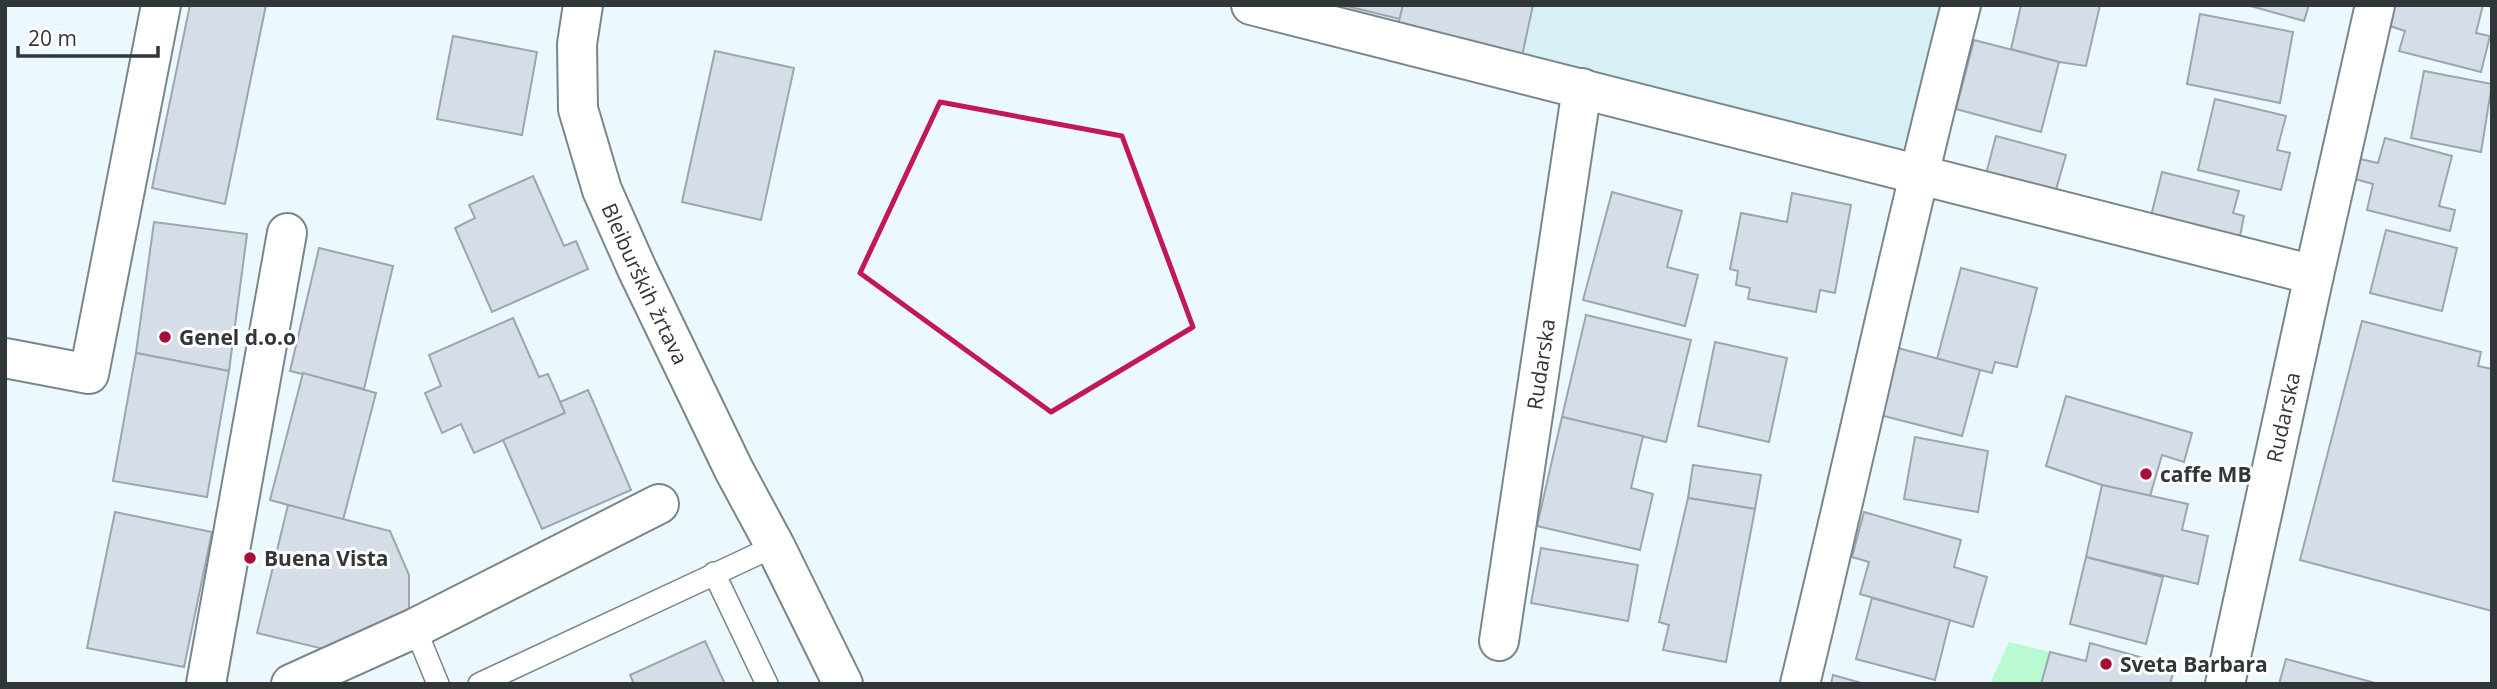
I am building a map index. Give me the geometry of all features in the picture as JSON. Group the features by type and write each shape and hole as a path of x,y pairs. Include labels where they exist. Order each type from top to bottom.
{"street":[{"path":"5,358 89,374 161,5"},
{"name":"Bleiburških žrtava","path":"583,5 577,44 578,109 602,190 734,470 843,684"},
{"path":"1251,5 2314,275"},
{"path":"1800,684 1917,174 1961,5"},
{"name":"Rudarska","path":"2225,684 2375,5"},
{"name":"Rudarska","path":"1499,641 1582,88"},
{"path":"206,684 287,233"},
{"path":"291,684 415,628 659,504"}],"lane":[{"path":"479,684 775,546"},
{"path":"714,573 767,684"},
{"path":"415,628 438,684"}],"highlighted area":[{"path":"940,102 1122,136 1193,327 1051,412 860,273"}],"shaded area":[{"path":"1251,5 1942,5 1906,171"}],"green space":[{"path":"2009,642 2050,652 2041,684 1990,684"}],"building":[{"path":"190,5 266,5 225,204 152,188"},
{"path":"1342,5 1403,5 1400,19"},
{"path":"1403,5 1533,5 1520,65 1397,29"},
{"path":"2021,5 2100,5 2086,66 2011,49"},
{"path":"2247,5 2309,5 2304,21"},
{"path":"2395,5 2483,5 2476,33 2490,36 2481,72 2399,51 2405,31 2390,26"},
{"path":"2200,14 2293,32 2280,103 2187,84"},
{"path":"453,36 537,52 522,135 437,119"},
{"path":"1974,40 2059,62 2041,132 1956,109"},
{"path":"715,51 794,68 761,220 682,202"},
{"path":"2424,71 2492,84 2481,152 2411,138"},
{"path":"2215,99 2286,116 2277,150 2290,153 2281,190 2198,170"},
{"path":"1996,136 2066,155 2055,193 1986,174"},
{"path":"2385,138 2452,156 2439,206 2455,210 2450,231 2367,210 2373,184 2355,179 2360,159 2378,163"},
{"path":"2162,172 2239,191 2233,213 2244,216 2239,241 2150,220"},
{"path":"533,176 564,246 576,241 588,269 492,312 455,228 475,218 469,205"},
{"path":"1612,192 1682,211 1667,267 1698,275 1685,326 1583,300"},
{"path":"1792,193 1851,205 1835,293 1820,290 1816,312 1748,299 1750,288 1736,285 1738,271 1730,269 1741,213 1787,222"},
{"path":"154,222 247,234 229,371 136,353"},
{"path":"2386,230 2457,248 2442,311 2370,293"},
{"path":"319,248 393,266 364,389 290,371"},
{"path":"1961,268 2037,288 2017,367 1995,362 1992,373 1937,359"},
{"path":"1586,315 1691,340 1666,442 1562,417"},
{"path":"513,318 539,377 548,374 565,413 474,453 461,424 442,433 425,393 441,386 429,355"},
{"path":"2362,321 2481,352 2478,366 2492,369 2492,611 2300,560"},
{"path":"1715,342 1787,358 1769,442 1698,426"},
{"path":"1898,348 1980,370 1962,436 1880,415"},
{"path":"136,353 229,371 207,497 113,481"},
{"path":"303,373 376,393 343,520 270,500"},
{"path":"588,390 631,490 542,529 503,440 565,413 560,402"},
{"path":"2066,396 2192,433 2184,462 2162,455 2150,496 2102,485 2046,466"},
{"path":"1562,417 1643,436 1631,488 1653,494 1640,550 1537,526"},
{"path":"1915,437 1988,451 1978,512 1904,499"},
{"path":"1693,465 1761,475 1755,509 1688,498"},
{"path":"2102,485 2188,504 2182,530 2208,536 2198,584 2086,557"},
{"path":"1688,498 1755,509 1726,662 1663,650 1669,625 1659,622"},
{"path":"288,505 390,531 409,575 409,611 332,651 257,633"},
{"path":"115,512 212,532 184,667 87,648"},
{"path":"1864,512 1961,540 1954,567 1987,577 1973,627 1860,594 1869,562 1852,557"},
{"path":"1541,548 1638,565 1628,621 1531,603"},
{"path":"2086,557 2163,577 2146,644 2070,624"},
{"path":"1872,598 1950,620 1935,680 1856,659"},
{"path":"705,641 725,684 634,684 630,675"},
{"name":"Sveta Barbara","path":"2090,643 2175,667 2170,684 2041,684 2050,652 2086,661"},
{"path":"2286,659 2379,684 2279,684"},
{"path":"1833,675 1865,684 1831,684"}],"place":[{"name":"Genel d.o.o","path":"165,337"},
{"name":"caffe MB","path":"2146,474"},
{"name":"Buena Vista","path":"250,558"},
{"name":"Sveta Barbara","path":"2106,664"}]}
